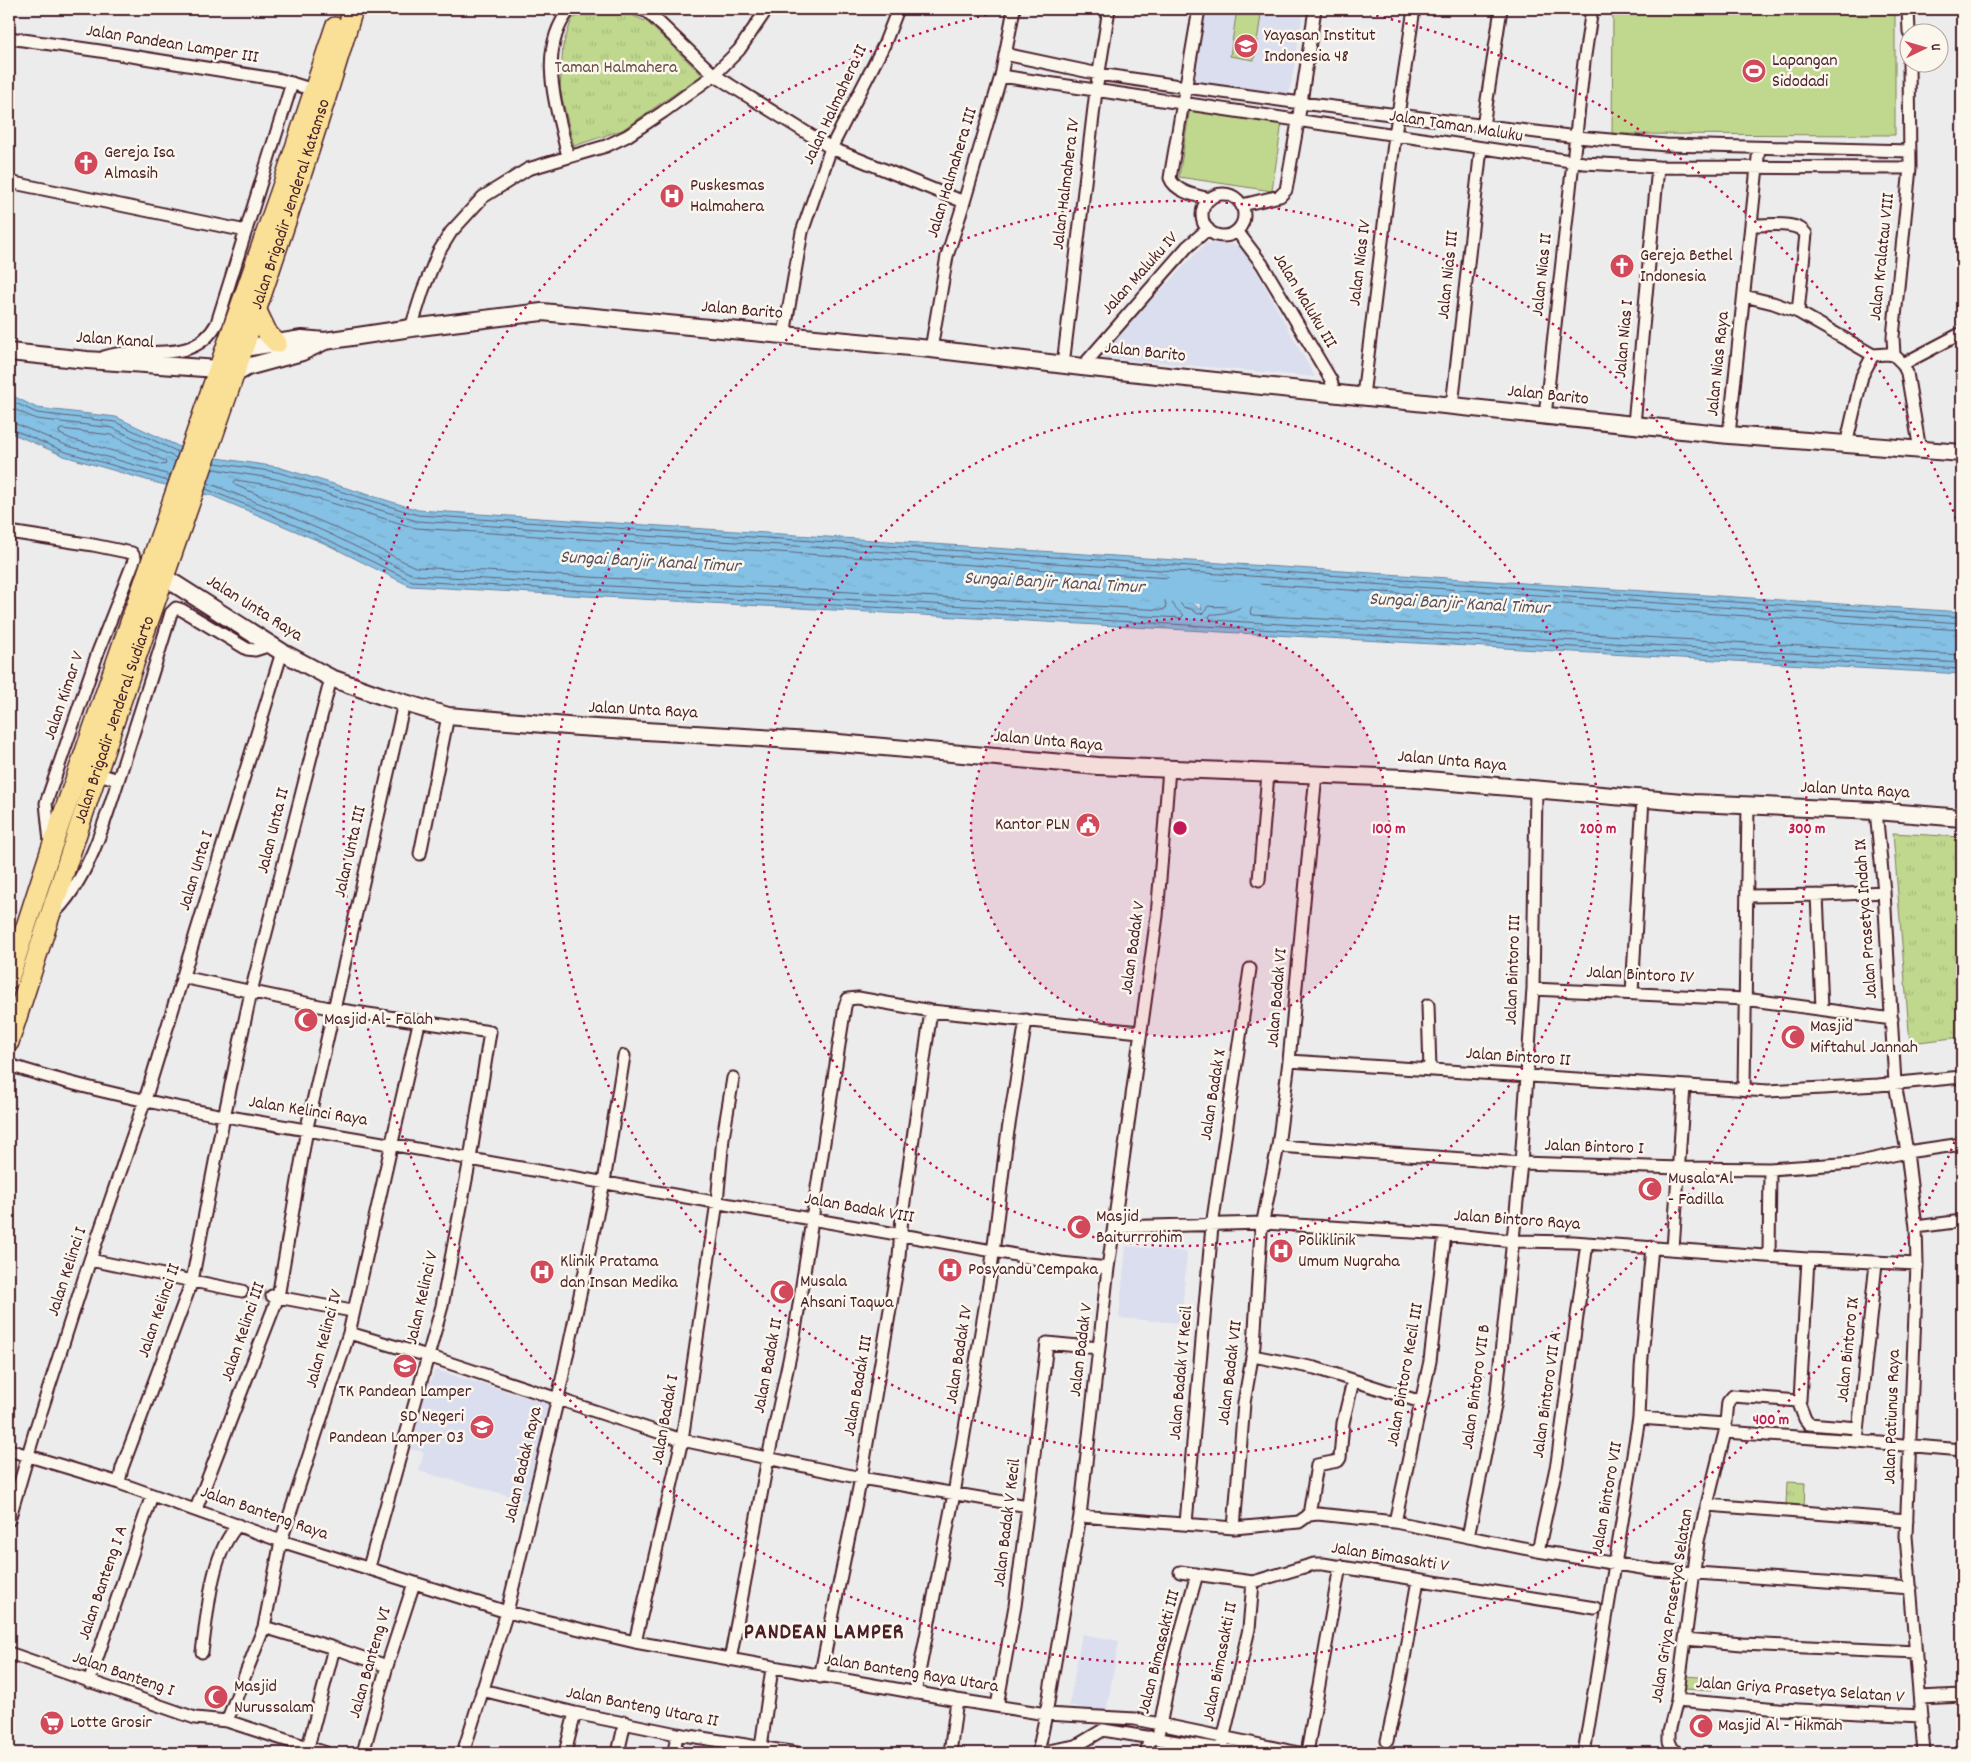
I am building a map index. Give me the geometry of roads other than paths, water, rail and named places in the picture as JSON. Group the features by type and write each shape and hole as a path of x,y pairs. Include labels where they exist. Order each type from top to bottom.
{"main road":[{"path":"321,92 341,9"},
{"name":"Jalan Brigadir Jenderal Katamso","path":"226,371 244,348 321,92 353,9"},
{"name":"Jalan Brigadir Jenderal Katamso","path":"218,398 304,120 321,92"},
{"path":"256,312 268,334 277,343"},
{"name":"Jalan Brigadir Jenderal Sudiarto","path":"9,979 51,849 169,540 218,398"},
{"name":"Jalan Brigadir Jenderal Sudiarto","path":"9,1042 12,1020 164,577 169,540"}],"street":[{"path":"568,157 552,86 551,67 562,18 570,9"},
{"path":"411,328 423,290 438,253 451,232 467,212 483,197 528,170 606,146 627,136 714,75 739,50 767,9"},
{"name":"Jalan Halmahera II","path":"784,335 802,232 831,148 884,45 898,9"},
{"name":"Jalan Halmahera III","path":"931,349 947,256 1001,76 1014,9"},
{"name":"Jalan Halmahera IV","path":"1063,364 1096,91 1109,9"},
{"path":"1199,9 1171,181 1183,190 1210,199"},
{"path":"1242,205 1280,196 1284,193 1298,122 1315,9"},
{"name":"Jalan Nias IV","path":"1363,396 1395,135 1414,9"},
{"path":"1484,126 1501,9"},
{"name":"Jalan Nias II","path":"1545,416 1584,62 1592,9"},
{"path":"1908,9 1909,22"},
{"path":"645,10 714,75 831,148 964,202"},
{"name":"Jalan Pandean Lamper III","path":"9,38 110,52 281,80 321,92"},
{"name":"Jalan Taman Maluku","path":"1005,54 1099,74 1186,87 1577,137 1666,145 1910,151"},
{"name":"Jalan Kralatau VIII","path":"1894,355 1893,337 1910,168 1909,72"},
{"name":"Jalan Taman Maluku","path":"1001,76 1574,162 1658,167 1910,168"},
{"path":"87,360 124,353 180,351 190,349 206,339 217,323 292,83"},
{"name":"Jalan Nias III","path":"1452,406 1480,148"},
{"name":"Jalan Nias Raya","path":"1729,435 1759,148"},
{"name":"Jalan Nias I","path":"1634,424 1658,167"},
{"path":"9,182 246,231"},
{"path":"1220,194 1230,195 1242,205 1244,211 1243,222 1237,231 1227,236 1216,235 1208,229 1202,219 1203,208 1210,199 1220,194"},
{"path":"1751,226 1794,226 1802,228 1806,234 1798,312"},
{"name":"Jalan Maluku IV","path":"1082,367 1187,247 1208,229"},
{"name":"Jalan Maluku III","path":"1237,231 1262,264 1331,380 1334,393"},
{"path":"1744,296 1773,303 1798,312 1873,356 1894,355 1903,364 1907,373 1920,450"},
{"name":"Jalan Barito","path":"325,341 542,312 931,349 1082,367 1729,435 1962,453"},
{"path":"1903,364 1962,333"},
{"path":"244,348 302,340 325,341"},
{"path":"226,371 302,352 325,341"},
{"name":"Jalan Kanal","path":"9,352 226,371"},
{"path":"1846,445 1862,376 1873,356"},
{"name":"Jalan Kimar V","path":"9,532 93,545 132,554 135,558 98,652 46,803 51,849"},
{"name":"Jalan Unta Raya","path":"164,577 277,648 331,678 448,716 580,727 837,743 1052,763 1169,770 1405,778 1643,798 1876,811 1962,818"},
{"path":"47,920 64,905 74,892 82,875 118,780 171,613 176,608 182,610 247,649 277,648"},
{"name":"Jalan Unta I","path":"145,1100 277,648"},
{"name":"Jalan Unta II","path":"225,1116 251,992 331,678"},
{"name":"Jalan Unta III","path":"307,1130 404,703"},
{"path":"420,854 448,716"},
{"name":"Jalan Badak V","path":"1038,1753 1080,1516 1108,1268 1157,916 1169,770"},
{"path":"96,773 118,780"},
{"path":"1259,880 1268,774"},
{"name":"Jalan Badak VI","path":"1262,1223 1278,1146 1289,1060 1316,774"},
{"name":"Jalan Bintoro III","path":"1514,1241 1532,989 1536,790"},
{"path":"1632,993 1643,798"},
{"path":"1744,1089 1748,805"},
{"name":"Jalan Prasetya Indah IX","path":"1876,811 1884,892 1895,1083"},
{"path":"1747,896 1884,892"},
{"path":"1817,895 1822,1008"},
{"name":"Jalan Badak X","path":"1212,1226 1250,969"},
{"path":"182,977 251,992 418,1023"},
{"name":"Jalan Bintoro IV","path":"1532,989 1745,999 1892,1019"},
{"name":"Jalan Badak II","path":"730,1660 768,1458 794,1337 845,1006 848,999 858,998 931,1010"},
{"path":"1428,1005 1430,1070"},
{"path":"931,1010 1140,1032"},
{"name":"Jalan Badak III","path":"820,1677 861,1478 902,1235 902,1216 931,1010"},
{"name":"Jalan Badak IV","path":"915,1693 954,1494 993,1251 1026,1020"},
{"name":"Jalan Kelinci V","path":"368,1567 442,1306 470,1159 490,1032 418,1023"},
{"name":"Jalan Kelinci IV","path":"228,1721 264,1627 281,1540 349,1333 352,1312 418,1023"},
{"path":"604,1182 624,1056"},
{"name":"Jalan Bintoro II","path":"1289,1060 1768,1091 1962,1077"},
{"name":"Jalan Kelinci Raya","path":"9,1065 43,1076 145,1100 225,1116 390,1143 604,1182"},
{"name":"Jalan Badak I","path":"635,1642 682,1440 717,1202 723,1138 733,1078"},
{"name":"Jalan Patiunus Raya","path":"1895,1083 1907,1152 1916,1227 1917,1264 1908,1446 1906,1536 1924,1753"},
{"path":"1673,1249 1680,1168 1684,1086"},
{"name":"Jalan Kelinci I","path":"9,1520 35,1431 90,1260 145,1100"},
{"name":"Jalan Kelinci II","path":"119,1483 122,1468 192,1281 225,1116"},
{"name":"Jalan Kelinci III","path":"196,1510 275,1296 307,1130"},
{"name":"Jalan Bintoro I","path":"1278,1146 1521,1163 1770,1169 1855,1163 1907,1152 1962,1144"},
{"path":"1769,1256 1770,1169"},
{"name":"Jalan Badak VIII","path":"604,1182 1061,1263 1108,1268"},
{"name":"Jalan Badak Raya","path":"463,1753 507,1612 558,1398 604,1182"},
{"path":"1916,1227 1962,1222"},
{"name":"Jalan Bintoro Raya","path":"1115,1227 1212,1226 1262,1223 1445,1234 1514,1241 1587,1243 1808,1259 1917,1264"},
{"name":"Jalan Badak VII","path":"1234,1528 1244,1403 1253,1356 1262,1223"},
{"name":"Jalan Badak VI Kecil","path":"1186,1524 1212,1226"},
{"name":"Jalan Bintoro Kecil III","path":"1395,1522 1430,1361 1445,1234"},
{"name":"Jalan Bintoro VII B","path":"1468,1537 1496,1401 1514,1241"},
{"name":"Jalan Bintoro VII A","path":"1538,1551 1557,1463 1587,1243"},
{"name":"Jalan Bintoro VII","path":"1584,1753 1639,1418 1641,1368 1652,1247"},
{"path":"1808,1259 1800,1397 1798,1401 1809,1424 1858,1428"},
{"path":"90,1260 242,1291"},
{"name":"Jalan Bintoro IX","path":"1857,1441 1876,1263"},
{"path":"275,1296 352,1312"},
{"path":"349,1333 428,1356 682,1440 861,1478 1028,1506"},
{"name":"Jalan Badak V Kecil","path":"997,1706 1015,1606 1047,1343 1099,1348"},
{"path":"1253,1356 1315,1368 1421,1402"},
{"path":"1309,1515 1317,1465 1338,1461 1340,1458 1343,1423 1353,1381"},
{"name":"Jalan Griya Prasetya Selatan","path":"1680,1753 1672,1748 1669,1741 1669,1732 1677,1700 1698,1542 1725,1428 1728,1402 1733,1396 1798,1401"},
{"path":"1639,1418 1962,1450"},
{"name":"Jalan Banteng Raya","path":"9,1450 119,1483 281,1540 507,1612"},
{"name":"Jalan Banteng I A","path":"89,1682 152,1495"},
{"path":"1707,1504 1907,1520"},
{"path":"1080,1516 1234,1528 1299,1522 1309,1515 1318,1514 1395,1522 1538,1551 1654,1570 1911,1588"},
{"path":"202,1652 212,1584 222,1552 231,1532 238,1525"},
{"name":"Jalan Bimasakti V","path":"1180,1572 1253,1582 1314,1564 1340,1566 1595,1608"},
{"path":"1307,1753 1340,1566"},
{"name":"Jalan Bimasakti III","path":"1146,1753 1160,1725 1172,1664 1197,1574"},
{"path":"1386,1741 1400,1681 1418,1580"},
{"name":"Jalan Bimasakti II","path":"1222,1747 1249,1630 1253,1582"},
{"name":"Jalan Banteng VI","path":"363,1753 387,1666 414,1583"},
{"name":"Jalan Banteng Raya Utara","path":"507,1612 635,1642 820,1677 1046,1714 1135,1719 1160,1725 1222,1747"},
{"path":"264,1627 387,1666"},
{"path":"1685,1639 1742,1644 1916,1652"},
{"path":"308,1747 334,1648"},
{"name":"Jalan Banteng I","path":"9,1653 195,1718 228,1721 326,1753"},
{"path":"761,1748 772,1668"},
{"name":"Jalan Banteng Utara II","path":"482,1690 575,1713 677,1734 796,1753"},
{"path":"1920,1697 1962,1695"},
{"path":"950,1753 957,1700"},
{"name":"Jalan Griya Prasetya Selatan V","path":"1677,1700 1779,1709 1921,1716"},
{"path":"565,1753 575,1713"},
{"path":"618,1753 624,1722"},
{"path":"1038,1753 1076,1746 1103,1730 1222,1747 1299,1753"},
{"path":"674,1753 677,1734"},
{"path":"1222,1747 1245,1753"}],"water":[{"path":"9,394 37,408 116,417 197,455 278,467 418,510 1962,612 1962,674 410,586 326,544 213,496 157,483 64,456 9,432","holes":["1200,592 1236,594 1239,597 1216,603 1209,600 1200,603 1202,610 1193,604 1186,603 1182,597"]}],"waterway":[{"name":"Sungai Banjir Kanal Timur","path":"1172,590 1254,595"}],"tunnel":[{"path":"242,1291 272,1296"}],"place":[{"name":"Yayasan Institut Indonesia 48","path":"1246,46"},
{"name":"Lapangan Sidodadi","path":"1754,71"},
{"name":"Gereja Isa Almasih","path":"86,163"},
{"name":"Puskesmas Halmahera","path":"672,196"},
{"name":"Gereja Bethel Indonesia","path":"1622,266"},
{"name":"Kantor PLN","path":"1088,825"},
{"name":"Masjid Al- Falah","path":"306,1020"},
{"name":"Masjid Miftahul Jannah","path":"1793,1037"},
{"name":"Musala Al - Fadilla","path":"1650,1189"},
{"name":"Masjid Baiturrrohim","path":"1079,1227"},
{"name":"Poliklinik Umum Nugraha","path":"1281,1251"},
{"name":"Posyandu Cempaka","path":"950,1270"},
{"name":"Klinik Pratama dan Insan Medika","path":"542,1272"},
{"name":"Musala Ahsani Taqwa","path":"782,1292"},
{"name":"TK Pandean Lamper","path":"405,1366"},
{"name":"SD Negeri Pandean Lamper 03","path":"482,1427"},
{"name":"Masjid Nurussalam","path":"216,1697"},
{"name":"Lotte Grosir","path":"52,1723"},
{"name":"Masjid Al - Hikmah","path":"1701,1726"}],"district":[{"name":"PANDEAN LAMPER","path":"824,1633"}],"park label":[{"name":"Taman Halmahera","path":"616,68"}]}
